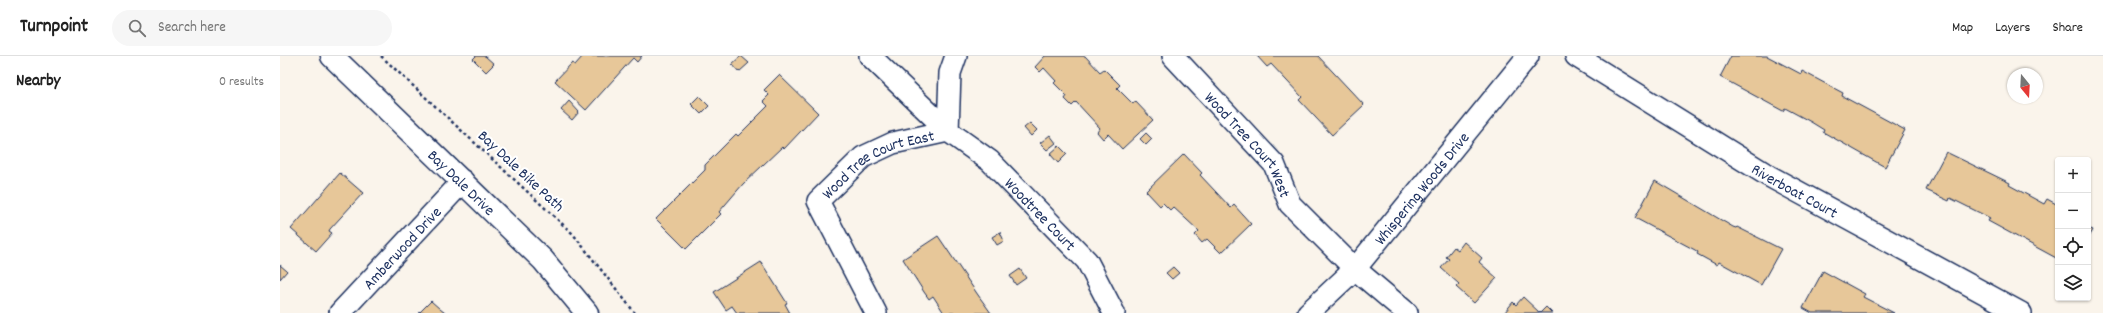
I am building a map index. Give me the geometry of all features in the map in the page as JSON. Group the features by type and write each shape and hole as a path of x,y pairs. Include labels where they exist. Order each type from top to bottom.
{"street":[{"name":"Bay Dale Drive","path":"332,56 463,181 542,260 587,313"},
{"name":"Woodtree Court","path":"870,56 948,131 990,161 1087,261 1114,313"},
{"path":"948,131 950,73 956,56"},
{"name":"Wood Tree Court West","path":"1173,56 1274,164 1290,204 1355,269 1407,313"},
{"name":"Whispering Woods Drive","path":"1308,313 1355,269 1528,56"},
{"name":"Riverboat Court","path":"1576,56 1769,176 2021,313"},
{"name":"Wood Tree Court East","path":"876,313 818,201 863,157 893,143 948,131"},
{"name":"Amberwood Drive","path":"340,313 463,181"}],"path":[{"name":"Bay Dale Bike Path","path":"381,56 573,234 635,313"}],"building":[{"path":"476,56 485,56 494,64 486,72 473,59"},
{"path":"583,56 642,56 637,62 633,58 586,110 555,81 572,63 575,65"},
{"path":"741,56 749,63 739,72 732,64"},
{"path":"1045,56 1085,56 1100,72 1104,69 1120,85 1117,88 1133,104 1135,101 1153,120 1122,149 1108,134 1103,139 1097,132 1100,128 1076,102 1072,106 1065,99 1067,96 1054,83 1056,81 1044,68 1040,72 1035,67"},
{"path":"1257,56 1318,56 1364,105 1332,135 1299,100 1302,97 1271,64 1267,67"},
{"path":"1731,56 1767,56 1801,74 1802,71 1843,93 1842,96 1905,130 1885,167 1823,132 1824,130 1811,122 1785,108 1783,111 1720,77"},
{"path":"779,75 818,113 784,149 782,147 743,184 719,212 721,214 686,249 656,219 705,170 705,165 736,134 738,136 768,106 763,101 769,95 764,90"},
{"path":"699,96 709,106 701,114 691,104"},
{"path":"569,101 579,112 572,120 561,110"},
{"path":"1030,123 1037,130 1031,136 1024,128"},
{"path":"1146,133 1152,139 1146,145 1140,139"},
{"path":"1050,135 1056,143 1047,150 1040,143"},
{"path":"1059,146 1067,154 1058,163 1050,154"},
{"path":"1946,152 2010,183 2009,185 2044,204 2047,199 2055,203 2055,257 1988,221 1990,218 1950,198 1949,201 1926,190"},
{"path":"1184,154 1202,173 1200,175 1231,208 1234,205 1251,224 1221,253 1207,239 1202,243 1195,235 1199,231 1173,207 1170,210 1163,203 1160,206 1146,191"},
{"path":"340,173 363,193 330,229 329,231 332,233 316,251 291,229"},
{"path":"1655,181 1733,227 1737,227 1781,249 1761,285 1719,262 1717,265 1697,254 1698,252 1695,250 1635,218"},
{"path":"1000,232 1004,241 997,245 992,237"},
{"path":"938,236 991,313 944,313 933,296 929,299 924,292 903,259"},
{"path":"1464,242 1482,258 1479,262 1497,278 1474,303 1456,287 1459,284 1441,268 1449,259 1446,257 1454,247 1458,250"},
{"path":"761,262 787,303 785,304 790,313 737,313 732,306 726,310 714,292"},
{"path":"280,265 287,271 280,279"},
{"path":"1173,267 1179,273 1172,279 1166,273"},
{"path":"1020,269 1026,278 1016,285 1010,276"},
{"path":"1823,271 1865,294 1863,297 1894,313 1812,313 1803,308"},
{"path":"1523,297 1540,313 1505,312 1513,302 1516,305"},
{"path":"431,301 440,309 445,313 419,313"},
{"path":"1546,307 1552,313 1540,313"}]}
